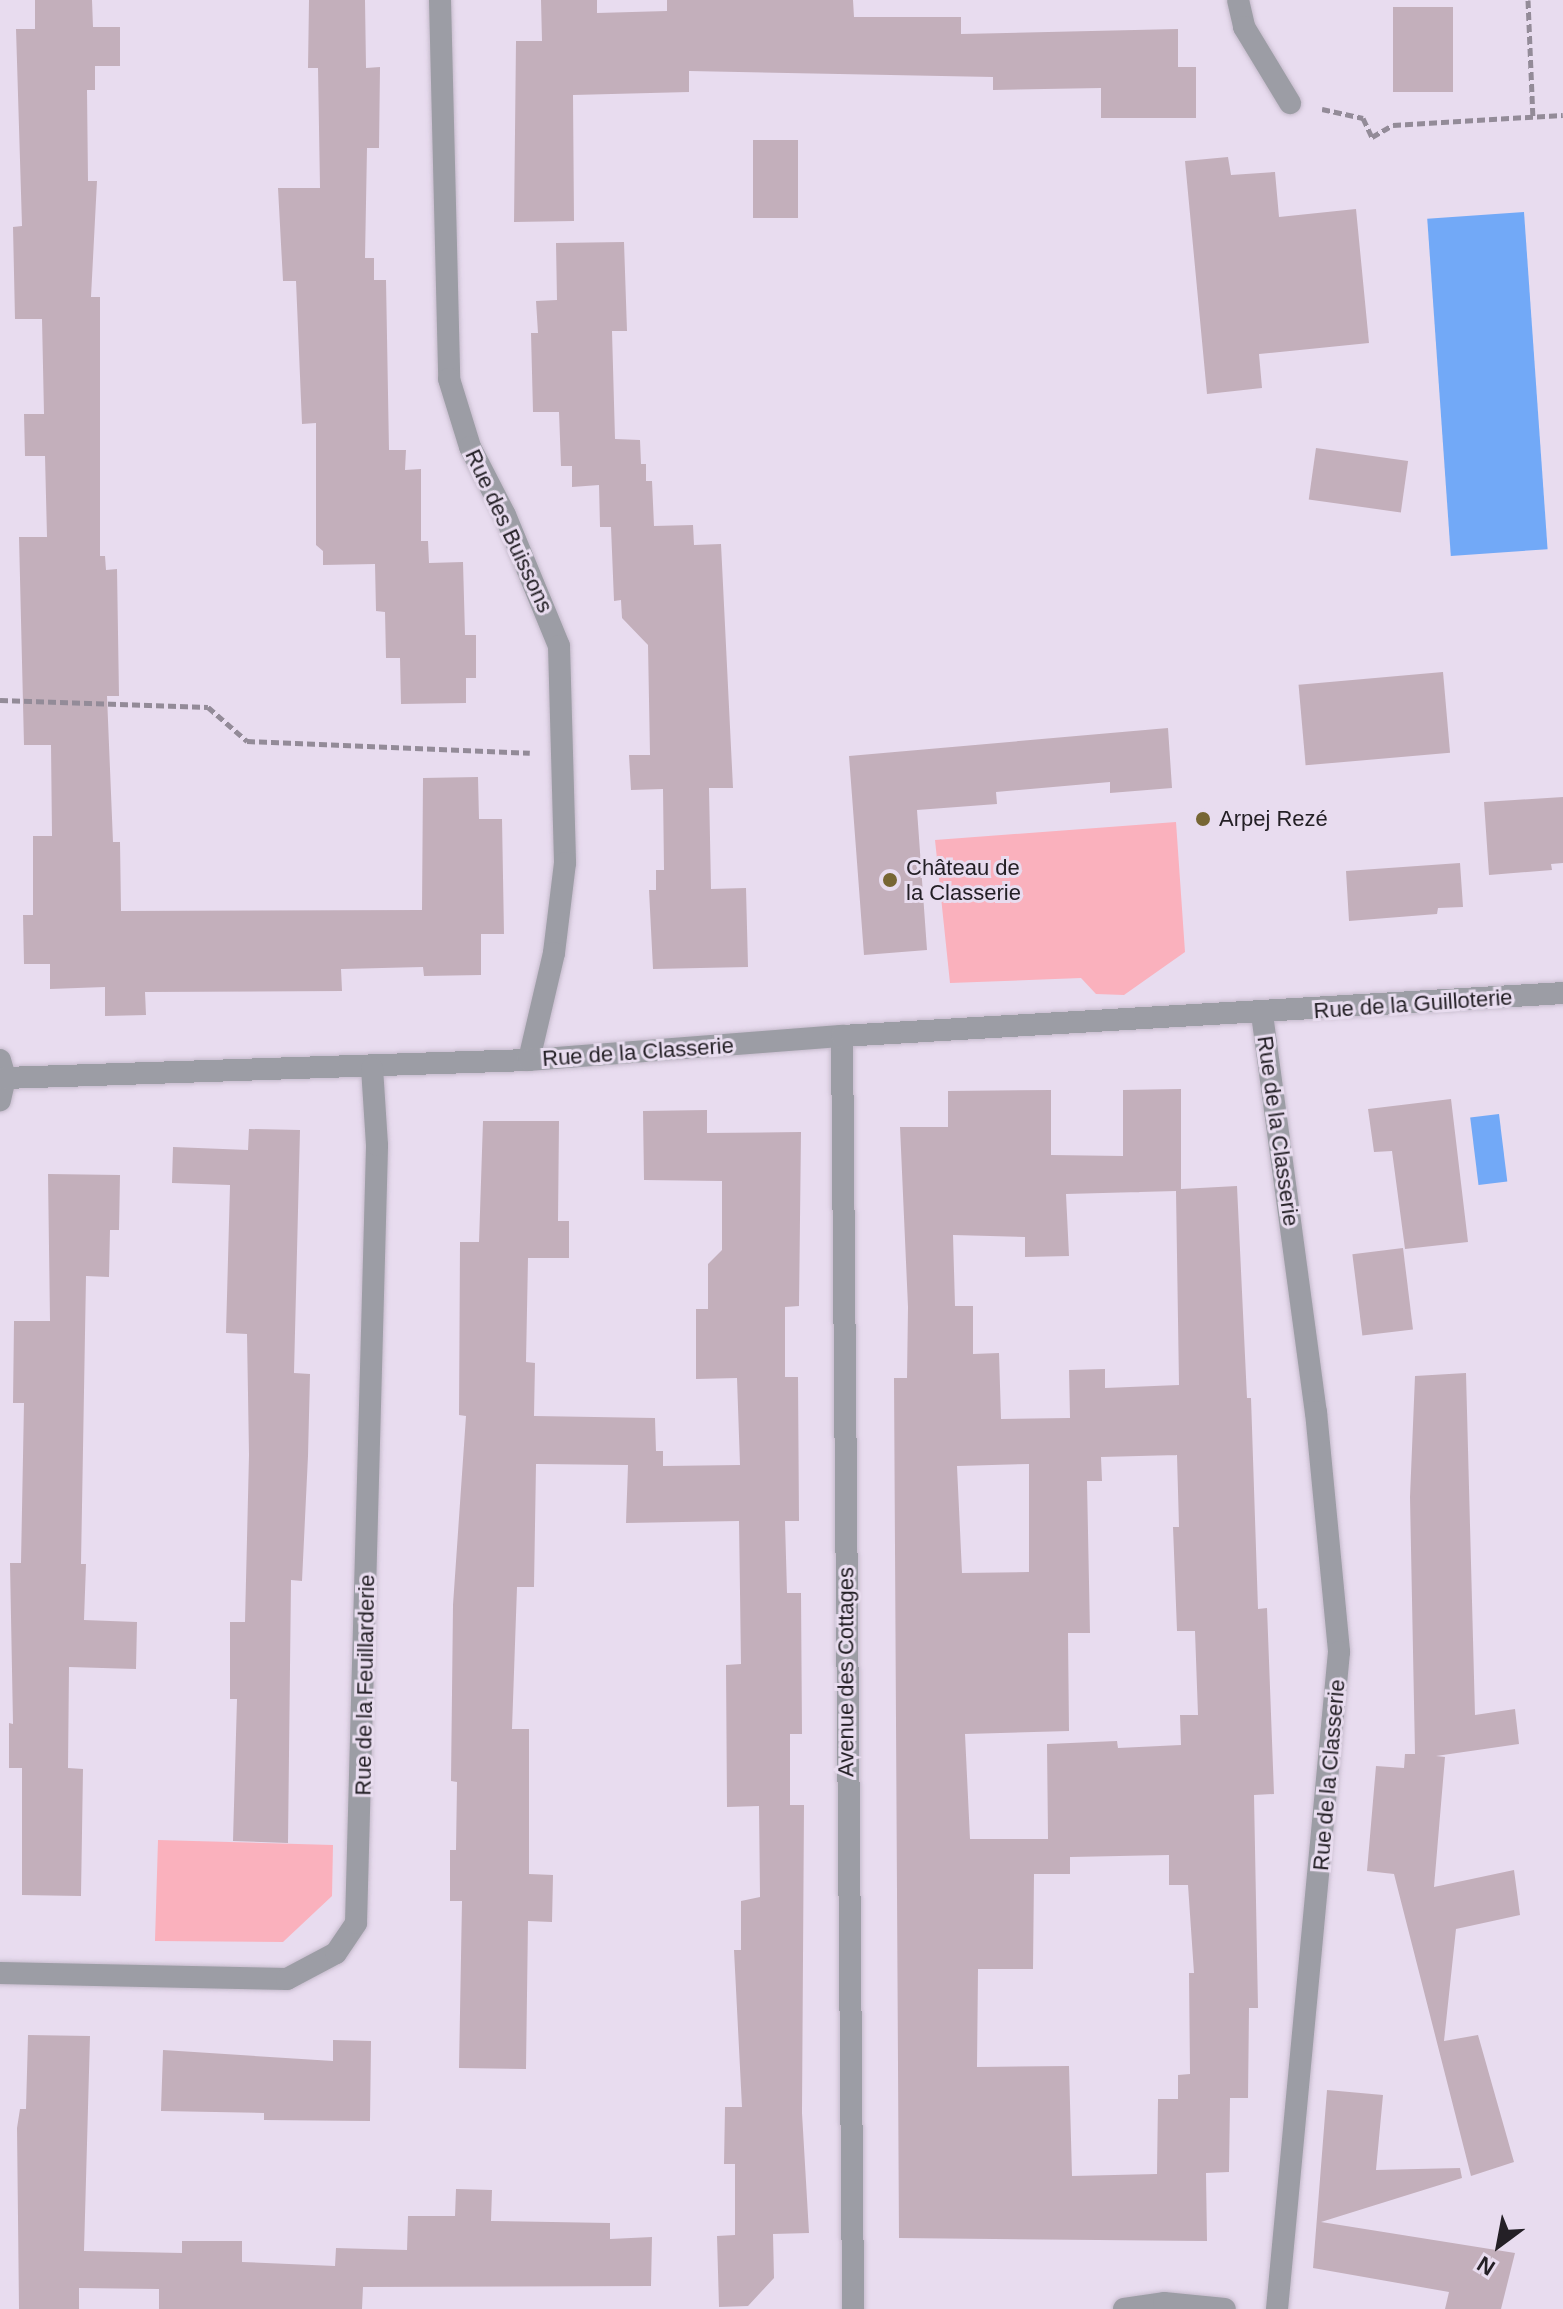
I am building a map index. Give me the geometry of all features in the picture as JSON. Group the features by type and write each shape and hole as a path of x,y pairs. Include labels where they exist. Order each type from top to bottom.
{"street":[{"name":"Rue des Buissons","path":"440,0 449,379 470,447 550,616 559,646 565,863 554,953 529,1060"},
{"path":"1238,0 1244,27 1290,103"},
{"name":"Rue de la Guilloterie","path":"1262,1014 1563,993"},
{"name":"Rue de la Classerie","path":"2,1079 529,1060 842,1036 1262,1014 1316,1412 1339,1652 1277,2309"},
{"name":"Avenue des Cottages","path":"842,1036 853,2309"},
{"name":"Rue de la Feuillarderie","path":"0,1973 287,1979 317,1967 336,1953 356,1923 377,1145 372,1068"},
{"path":"1124,2309 1164,2303 1225,2309"}],"path":[{"path":"1528,0 1533,117"},
{"path":"1290,103 1363,118 1372,137 1393,125 1563,115"},
{"path":"0,700 208,707 247,741 561,754"}],"shaded area":[{"path":"1176,822 1185,952 1124,995 1096,994 1081,978 950,983 935,840"},
{"path":"158,1840 333,1845 332,1896 283,1942 155,1941"}],"water":[{"path":"1524,212 1548,549 1451,556 1427,219"},
{"path":"1499,1114 1507,1181 1479,1185 1470,1118"}],"building":[{"path":"35,0 92,0 93,27 120,27 120,66 95,66 95,90 87,90 88,181 97,181 91,297 100,297 100,556 105,556 106,570 117,569 119,696 107,696 113,842 120,842 121,911 422,910 423,778 478,777 479,819 502,819 504,934 481,934 481,975 424,976 423,967 341,969 342,991 145,992 146,1015 105,1016 105,987 50,989 50,964 24,964 23,915 33,915 33,836 52,836 51,745 24,745 19,537 47,537 45,456 25,456 24,414 44,414 42,319 15,319 13,227 22,226 16,29 35,29"},
{"path":"309,0 365,0 366,68 380,67 379,148 367,148 365,258 374,258 374,280 386,280 389,450 406,450 405,470 421,469 421,541 428,541 429,563 463,562 465,635 476,635 476,678 466,678 466,703 401,704 400,658 386,658 385,612 376,611 375,564 323,565 323,551 316,545 316,423 302,424 296,281 283,281 278,188 320,188 318,68 308,68"},
{"path":"541,0 597,0 597,13 667,11 667,0 853,0 854,17 961,17 961,34 1178,29 1178,67 1196,67 1196,118 1101,118 1101,88 993,90 993,77 689,71 689,92 573,95 574,221 514,222 516,41 542,41"},
{"path":"1393,7 1453,7 1453,92 1393,92"},
{"path":"753,140 798,140 798,218 753,218"},
{"path":"1228,157 1231,175 1275,172 1279,217 1356,209 1369,343 1259,354 1262,388 1207,394 1185,161"},
{"path":"624,242 627,331 612,331 615,439 640,440 641,464 646,464 646,481 652,481 654,526 693,525 694,545 721,544 733,788 709,788 711,889 746,888 748,967 653,969 649,890 656,890 656,870 664,870 663,789 631,790 629,755 650,755 648,645 622,618 621,600 614,601 611,527 600,527 599,485 572,487 572,466 561,466 559,412 533,412 531,333 538,333 536,301 557,300 556,243"},
{"path":"1316,448 1408,461 1401,512 1309,499"},
{"path":"1443,672 1450,753 1306,765 1299,685"},
{"name":"Château de la Classerie","path":"1168,728 1172,788 1110,793 1110,782 996,792 997,804 917,810 927,950 864,955 849,756"},
{"path":"1563,797 1563,863 1551,864 1552,870 1489,875 1484,802"},
{"path":"1460,863 1463,907 1438,908 1437,914 1349,921 1346,871"},
{"path":"1181,1089 1181,1189 1237,1186 1247,1398 1251,1398 1258,1609 1267,1608 1274,1794 1254,1795 1258,2008 1249,2008 1248,2098 1230,2098 1229,2172 1206,2173 1207,2241 899,2238 894,1378 907,1378 908,1307 900,1127 948,1127 948,1091 1051,1090 1051,1155 1123,1156 1123,1090","holes":["1176,1191 1179,1385 1105,1388 1105,1369 1069,1370 1070,1418 1001,1419 999,1353 973,1354 973,1306 955,1306 953,1235 1025,1237 1025,1257 1069,1256 1066,1194","1177,1455 1179,1527 1173,1527 1177,1631 1195,1631 1198,1715 1180,1715 1181,1745 1118,1748 1117,1741 1047,1744 1048,1839 970,1839 965,1734 1069,1731 1068,1633 1090,1633 1087,1481 1102,1481 1101,1457","1029,1464 1029,1572 962,1573 957,1466","1169,1855 1169,1885 1188,1885 1194,1973 1189,1973 1190,2074 1178,2075 1178,2099 1158,2099 1157,2174 1072,2176 1069,2066 977,2067 978,1969 1033,1969 1034,1874 1070,1874 1070,1857"]},
{"path":"1451,1099 1468,1242 1405,1249 1392,1151 1374,1152 1368,1109"},
{"path":"707,1110 707,1133 801,1132 799,1306 785,1307 785,1377 798,1377 799,1521 785,1521 787,1593 801,1593 802,1734 790,1734 790,1805 804,1805 802,2113 809,2233 773,2234 774,2278 748,2306 719,2307 717,2236 735,2235 735,2164 724,2164 725,2107 742,2107 734,1950 741,1950 741,1901 760,1897 759,1806 727,1807 726,1665 741,1664 739,1521 626,1523 628,1465 536,1464 534,1587 517,1587 512,1729 529,1729 529,1874 553,1875 552,1922 528,1921 526,2069 459,2068 462,1901 450,1901 450,1850 456,1850 457,1782 451,1781 453,1605 466,1416 459,1415 460,1242 479,1242 483,1121 559,1121 558,1221 569,1221 569,1258 528,1258 526,1362 535,1363 534,1416 655,1418 656,1451 663,1451 663,1466 740,1465 737,1378 696,1379 696,1309 708,1309 708,1264 722,1250 722,1181 644,1180 643,1111"},
{"path":"249,1129 300,1130 294,1373 310,1374 302,1581 291,1580 288,1843 233,1841 237,1699 230,1699 230,1622 245,1622 249,1455 247,1334 226,1333 230,1185 172,1183 173,1147 248,1150"},
{"path":"48,1174 120,1175 119,1230 110,1230 109,1277 86,1276 81,1564 86,1564 84,1620 137,1622 136,1669 69,1667 68,1768 83,1769 81,1896 22,1895 22,1768 9,1768 9,1723 13,1724 10,1563 21,1563 24,1403 13,1403 14,1321 50,1321"},
{"path":"1403,1248 1413,1329 1362,1336 1352,1254"},
{"path":"1466,1373 1475,1715 1515,1709 1519,1744 1436,1756 1445,1757 1434,1887 1514,1870 1520,1915 1456,1929 1444,2041 1478,2035 1514,2162 1471,2176 1394,1874 1367,1871 1376,1766 1404,1768 1405,1754 1415,1754 1410,1497 1415,1376"},
{"path":"28,2035 90,2036 84,2251 182,2253 182,2241 242,2241 242,2262 335,2266 336,2248 407,2250 408,2216 455,2216 456,2189 492,2190 491,2221 610,2223 610,2239 652,2237 651,2286 363,2287 362,2309 159,2309 159,2289 79,2288 79,2309 19,2309 17,2128 20,2109 26,2109"},
{"path":"333,2040 371,2041 370,2121 264,2120 264,2113 161,2111 163,2050 333,2061"},
{"path":"1327,2090 1383,2095 1376,2170 1460,2168 1462,2178 1321,2222 1515,2253 1501,2309 1445,2309 1449,2292 1313,2268"}],"place":[{"name":"Arpej Rezé","path":"1203,819"},
{"name":"Château de la Classerie","path":"890,880"}]}
